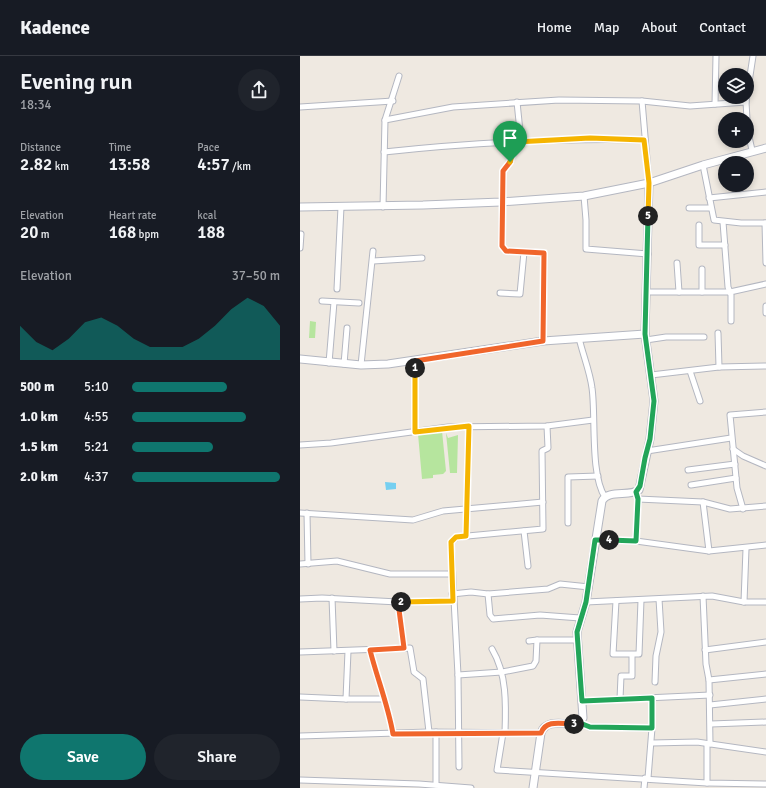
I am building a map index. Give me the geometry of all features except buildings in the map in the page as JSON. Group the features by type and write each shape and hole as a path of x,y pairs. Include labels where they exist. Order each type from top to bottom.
{"street":[{"path":"715,104 716,56"},
{"path":"751,68 753,56"},
{"path":"383,207 385,120 393,101 399,76"},
{"path":"385,120 453,107 517,102 559,100 642,101 690,106 718,104"},
{"path":"300,107 393,101"},
{"path":"636,541 637,495 653,421 654,401 645,337 649,183 644,140 642,101"},
{"path":"517,102 518,141 510,161 503,170 501,202 502,248 506,251 544,253 543,341"},
{"path":"384,152 518,141 590,138 644,140"},
{"path":"300,206 383,207 501,202 584,196 649,183 752,150 766,148"},
{"path":"703,165 712,218 723,222 765,223 766,263"},
{"path":"709,198 766,192"},
{"path":"584,196 586,249 648,254"},
{"path":"337,289 340,207"},
{"path":"689,208 710,208"},
{"path":"723,222 730,292 731,321"},
{"path":"699,225 699,245 725,245"},
{"path":"300,248 301,234"},
{"path":"361,365 373,251"},
{"path":"500,293 520,294 524,252"},
{"path":"373,261 422,258"},
{"path":"677,263 679,292"},
{"path":"702,269 702,292"},
{"path":"646,292 730,292 766,284"},
{"path":"322,301 359,303"},
{"path":"329,363 334,302"},
{"path":"766,306 766,313"},
{"path":"344,364 347,328"},
{"path":"718,333 719,367"},
{"path":"300,359 361,365 415,361 543,341 579,338 704,337"},
{"path":"579,338 592,386 593,420 598,476 600,486 605,497"},
{"path":"415,361 415,432"},
{"path":"651,375 719,367 766,366"},
{"path":"690,371 700,402"},
{"path":"743,509 734,464 730,415 766,412"},
{"path":"300,445 331,443 469,426 490,428 547,426 593,420"},
{"path":"466,536 469,426"},
{"path":"459,767 458,676 452,594 452,541 456,537 543,529 542,451 548,448 547,426"},
{"path":"647,451 731,438"},
{"path":"733,448 743,456 766,466"},
{"path":"688,470 734,464"},
{"path":"568,523 568,477 598,476"},
{"path":"691,485 736,478"},
{"path":"605,497 637,495 703,502 726,509 743,509 766,506"},
{"path":"580,723 584,716 577,640 580,618 586,602 589,586 602,501 605,497"},
{"path":"300,512 413,520 434,513 466,508 543,502"},
{"path":"703,502 709,551"},
{"path":"307,513 308,564"},
{"path":"524,531 528,566"},
{"path":"595,540 636,541 709,551 746,549 766,545"},
{"path":"744,602 746,549"},
{"path":"300,564 322,561 344,562 390,574 452,574"},
{"path":"452,594 471,592 488,594 554,588 560,584 589,586"},
{"path":"488,594 490,615 493,619 540,615 580,618"},
{"path":"586,602 703,596 719,596 744,602 766,602"},
{"path":"703,596 705,650 709,680 711,724 708,744 707,783"},
{"path":"300,599 332,598 398,602 453,601"},
{"path":"332,598 334,651"},
{"path":"655,682 656,656 661,632 659,599"},
{"path":"616,601 613,654 632,655 639,654 640,600"},
{"path":"398,602 404,648"},
{"path":"529,640 577,640"},
{"path":"458,676 502,672 533,666 536,661 537,640"},
{"path":"705,650 766,642"},
{"path":"300,652 410,648 414,672 423,679 429,732"},
{"path":"492,649 502,672 506,701 504,733 498,770 534,774 647,778 707,783 713,786 766,784"},
{"path":"370,650 390,717 393,734"},
{"path":"346,699 348,651"},
{"path":"620,699 621,676 632,676 632,655"},
{"path":"709,680 766,674"},
{"path":"582,701 710,695"},
{"path":"300,697 384,699"},
{"path":"644,788 647,778 650,748 652,744 652,698"},
{"path":"710,705 766,699"},
{"path":"711,724 766,722"},
{"path":"533,788 541,733 544,727 548,724 580,723 590,727 652,728"},
{"path":"300,736 429,732 541,733"},
{"path":"436,732 436,785"},
{"path":"652,744 690,742 766,752"},
{"path":"300,780 436,785 470,788"}],"green space":[{"path":"310,321 316,322 315,338 309,338"},
{"path":"442,431 446,471 443,474 433,475 433,478 422,479 418,434"},
{"path":"446,433 448,438 458,435 457,473 450,473"}],"water":[{"path":"385,482 396,483 396,489 386,490"}],"route":[{"path":"590,138 644,140 649,183 645,334 654,401 653,421 642,480 639,490 636,492 638,499 636,541 595,540 589,586 584,611 578,626 577,638 582,701 652,698 652,728 590,727 582,726 580,723 548,724 543,728 541,733 429,732 393,734 390,717 376,676 370,650 404,648 401,636 398,602 453,601 451,542 456,537 466,536 469,426 448,427 415,432 415,361 543,341 544,253 506,251 503,250 502,246 501,202 503,171 510,162 516,142 521,141 590,138"}]}
